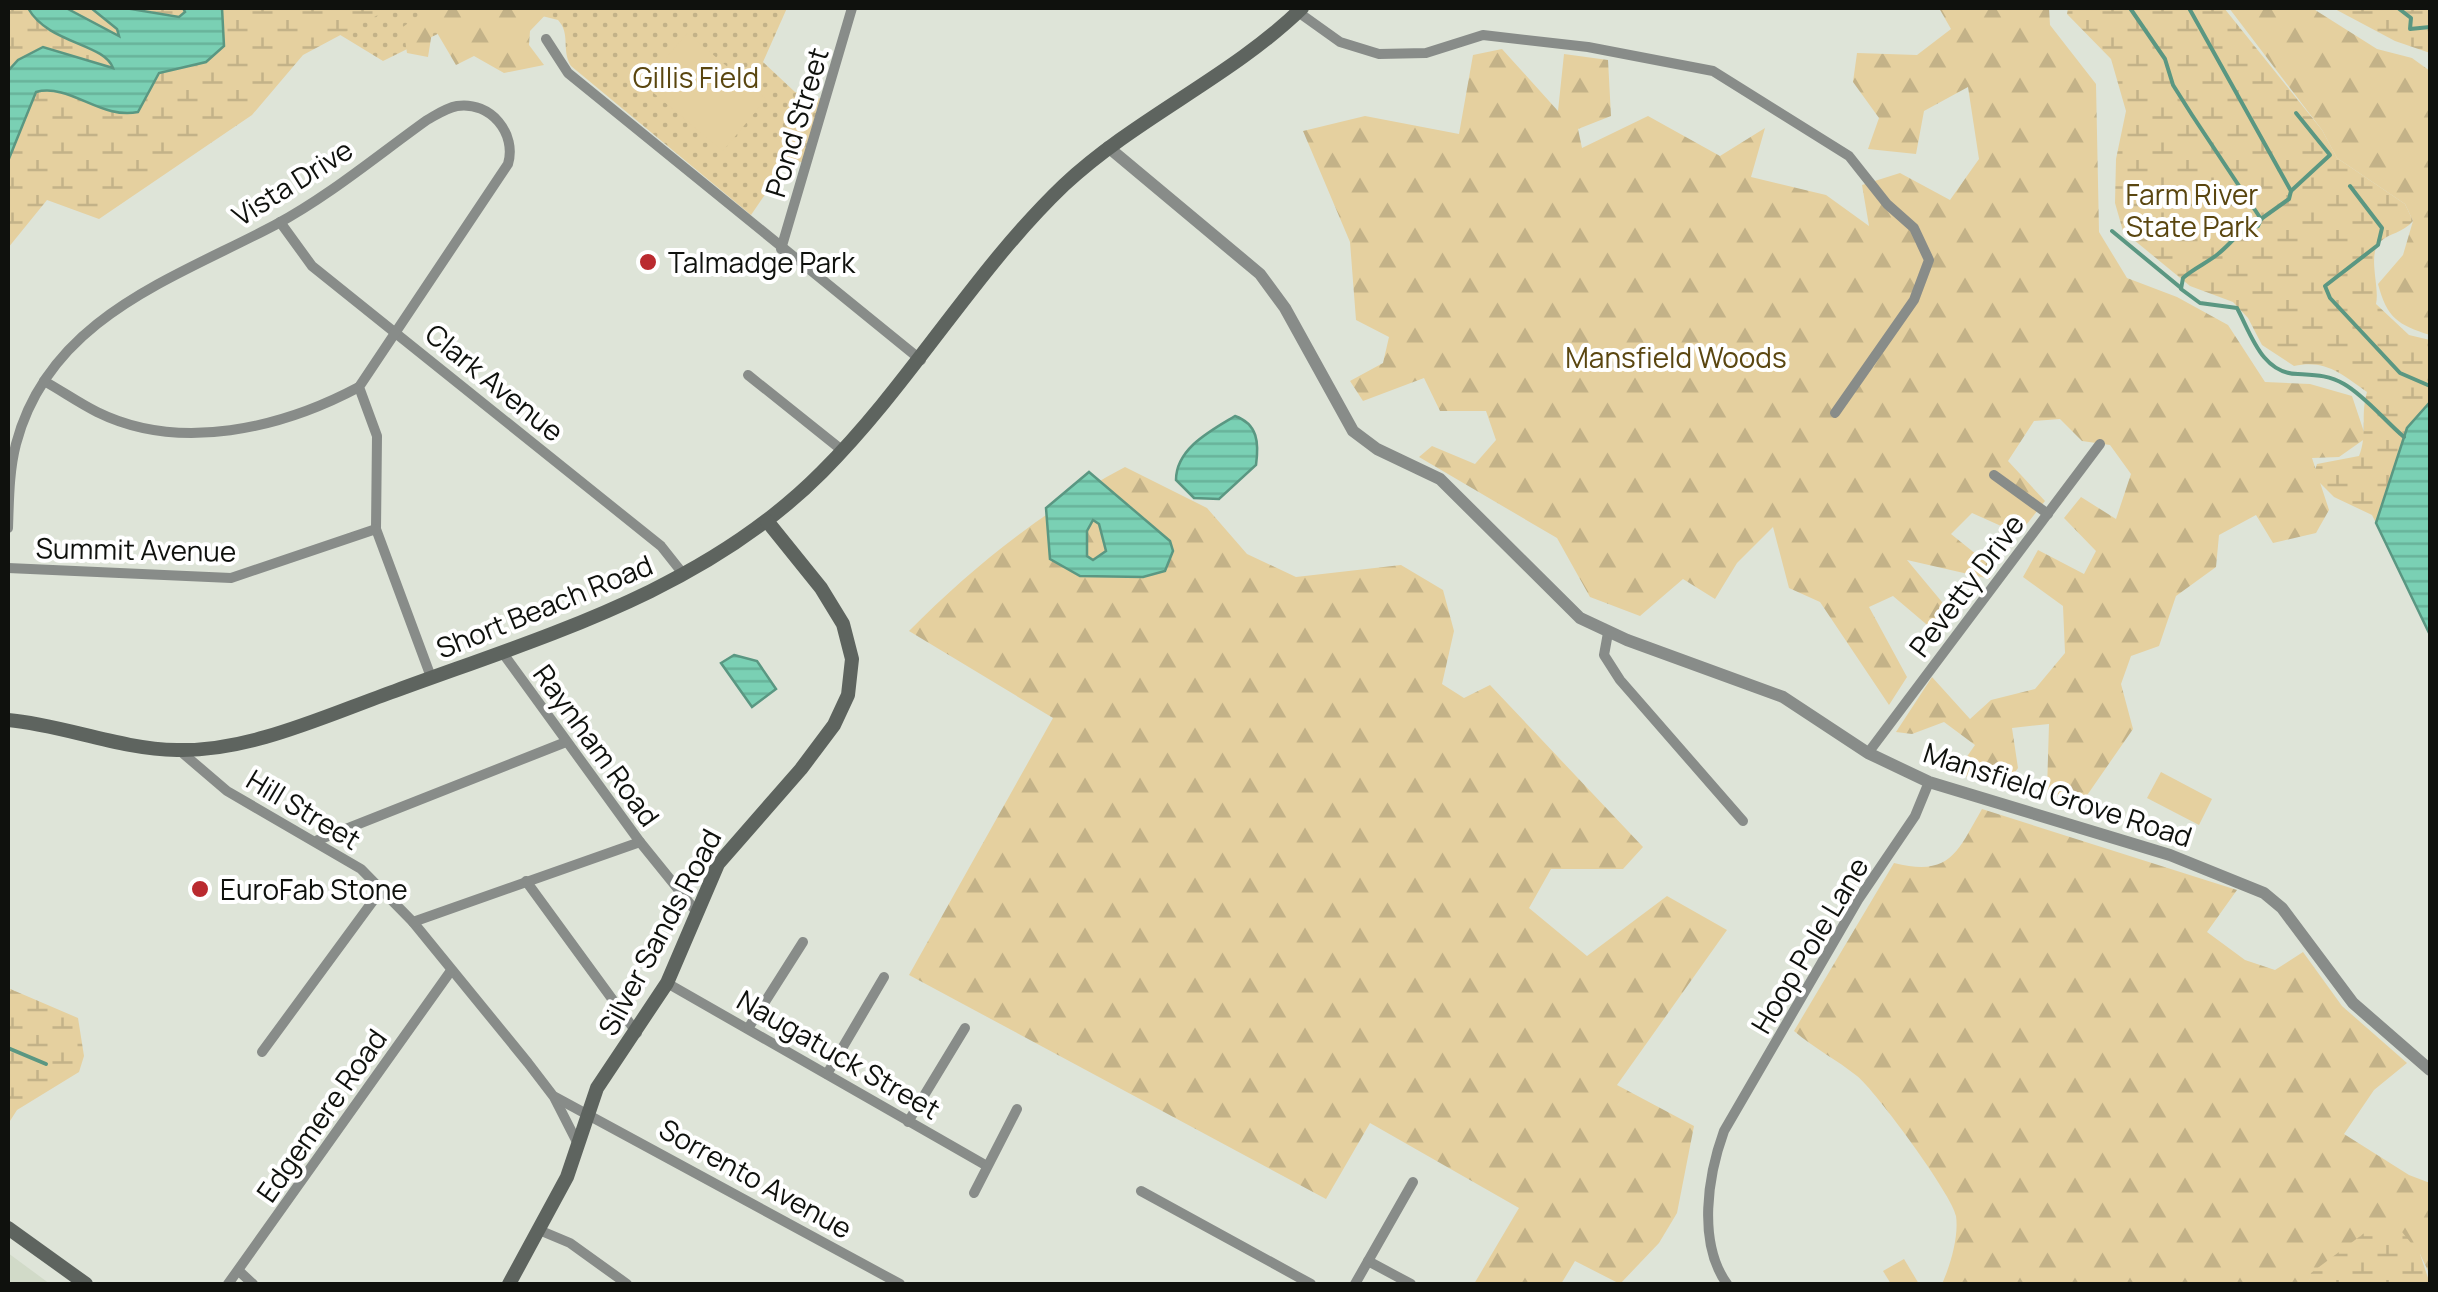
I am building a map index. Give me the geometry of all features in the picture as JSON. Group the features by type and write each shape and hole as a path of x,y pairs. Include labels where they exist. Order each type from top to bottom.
{"main road":[{"name":"Short Beach Road","path":"8,720 179,750 249,739 585,623 684,575 766,521 844,450 922,360 1020,232 1108,147 1246,54 1300,10"},
{"name":"Silver Sands Road","path":"509,1284 579,1146 602,1080 667,983 695,910 727,849 783,790 834,725 851,680 849,641 834,605 766,521"},
{"path":"8,1228 86,1284"}],"street":[{"name":"Pond Street","path":"781,250 852,8"},
{"path":"1300,10 1340,42 1379,54 1426,53 1483,35 1588,47 1713,70 1834,143 1914,228 1928,260 1914,300 1836,413"},
{"path":"546,39 568,73 781,250 922,360"},
{"name":"Vista Drive","path":"8,528 16,444 44,381 78,337 102,316 280,222 451,107 474,108 500,123 511,143 508,164 397,332"},
{"name":"Mansfield Grove Road","path":"1108,147 1260,274 1285,308 1348,422 1364,441 1440,479 1565,605 1608,633 1783,697 1868,753 1929,782 2170,855 2264,893 2282,908 2354,1003 2430,1070"},
{"name":"Clark Avenue","path":"280,222 312,266 661,546 684,575"},
{"path":"44,381 100,414 138,426 236,432 330,402 359,387 397,332"},
{"path":"748,375 844,450"},
{"path":"359,387 377,436 376,528 432,677"},
{"name":"Pevetty Drive","path":"1868,753 2100,444"},
{"path":"1994,476 2048,514"},
{"name":"Summit Avenue","path":"8,568 231,578 376,528"},
{"path":"1608,633 1604,654 1620,680 1743,821"},
{"name":"Raynham Road","path":"502,652 640,842 695,910"},
{"path":"318,840 566,742"},
{"name":"Hill Street","path":"179,750 228,790 318,840 381,890 413,922 554,1096 579,1146"},
{"name":"Hoop Pole Lane","path":"1727,1284 1714,1253 1710,1201 1710,1170 1724,1130 1858,900 1915,816 1929,782"},
{"path":"413,922 640,842"},
{"path":"526,881 637,1033"},
{"path":"262,1052 381,890"},
{"path":"749,1027 803,942"},
{"name":"Edgemere Road","path":"228,1284 450,972"},
{"path":"827,1074 884,976"},
{"name":"Naugatuck Street","path":"667,983 987,1166"},
{"path":"908,1122 965,1028"},
{"name":"Hill Street","path":"554,1096 588,1113"},
{"path":"974,1193 1017,1109"},
{"name":"Sorrento Avenue","path":"588,1113 900,1284"},
{"path":"1355,1284 1412,1182"},
{"path":"1142,1190 1311,1284"},
{"path":"539,1230 570,1243 628,1284"},
{"path":"1368,1261 1411,1284"},
{"path":"238,1271 253,1284"}],"shaded area":[{"path":"28,8 66,8 119,36 117,29 91,8 125,8 179,17 185,12 183,8 222,8 224,46 206,62 159,73 138,112 111,111 61,92 36,92 8,161 8,71 18,60 43,47 113,68 99,53 48,29"},
{"path":"2430,402 2430,635 2376,523 2407,428"},
{"path":"1235,416 1253,429 1256,465 1219,499 1194,498 1176,480 1182,458 1197,441"},
{"path":"1089,472 1170,541 1173,551 1165,571 1143,577 1080,576 1050,559 1046,508","holes":["1093,520 1099,524 1106,551 1093,560 1087,556 1087,531"]},
{"path":"734,655 757,661 776,689 752,707 721,663"},
{"path":"8,1253 50,1284 8,1284"}],"green space":[{"path":"8,8 391,8 303,55 252,115 99,219 47,200 8,248"},
{"name":"Gillis Field","path":"296,8 787,8 763,62 795,92 822,99 803,163 790,158 751,215 571,66 558,20 542,16 472,17 383,61"},
{"path":"428,8 552,8 530,31 529,45 544,65 504,73 474,56 456,65 433,26 428,57 407,53 403,27"},
{"name":"Mansfield Woods","path":"1939,8 2049,8 2050,25 2096,84 2099,232 2127,278 2177,297 2228,325 2265,382 2310,384 2352,396 2366,438 2339,457 2312,458 2329,510 2316,533 2273,543 2256,515 2219,535 2216,567 2176,596 2159,646 2131,656 2121,684 2133,729 2081,804 2047,790 2049,724 2012,728 2018,768 2006,785 1955,774 1975,745 1944,722 1912,734 1896,732 1932,677 1970,719 1991,700 2035,689 2065,653 2063,606 2023,577 2038,550 2084,574 2096,551 2064,518 2081,497 2116,519 2131,474 2110,445 2082,441 2060,419 2034,421 2008,461 2045,501 2019,534 1972,513 1951,534 1987,563 1990,579 1907,560 1952,614 1939,635 1893,596 1869,607 1907,677 1889,705 1820,602 1789,588 1773,527 1737,563 1715,599 1683,579 1640,616 1590,597 1557,538 1419,457 1432,446 1475,464 1496,440 1486,411 1440,411 1424,378 1363,401 1350,381 1383,363 1389,337 1356,320 1350,242 1303,131 1365,116 1459,134 1473,55 1502,49 1558,111 1564,54 1608,60 1611,116 1578,129 1582,148 1648,116 1720,156 1765,128 1751,177 1826,195 1869,226 1862,185 1900,173 1950,200 1979,159 1968,87 1924,111 1916,154 1868,149 1879,118 1853,82 1857,53 1917,55 1951,29"},
{"name":"Farm River State Park","path":"2068,8 2224,8 2322,130 2337,158 2405,204 2413,221 2376,247 2376,304 2409,335 2430,340 2430,402 2407,428 2376,523 2372,515 2334,497 2313,476 2317,464 2359,456 2367,392 2333,370 2315,365 2294,366 2262,345 2248,318 2233,302 2190,286 2123,231 2115,203 2116,159 2126,111 2111,59 2067,14"},
{"path":"2229,8 2312,8 2377,49 2412,58 2430,71 2430,335 2395,318 2385,305 2378,284 2403,255 2413,221 2405,204 2337,158 2322,130"},
{"path":"2333,8 2430,8 2430,53 2395,41"},
{"path":"687,33 766,99 723,151 644,85"},
{"path":"1125,467 1207,508 1247,554 1296,577 1401,565 1443,590 1454,631 1442,684 1464,698 1490,685 1643,847 1623,869 1551,869 1529,908 1587,956 1667,896 1727,930 1617,1085 1694,1126 1677,1213 1659,1243 1620,1284 1575,1261 1561,1284 1474,1284 1519,1208 1370,1123 1326,1199 909,975 1053,718 909,631 1011,541"},
{"path":"2161,772 2212,799 2199,825 2147,798"},
{"path":"1982,809 2237,890 2207,932 2245,960 2275,970 2303,952 2342,1006 2407,1063 2374,1090 2344,1134 2409,1175 2430,1183 2430,1275 2420,1254 2312,1273 2308,1284 1942,1284 1957,1224 1952,1205 1912,1144 1866,1085 1794,1031 1894,863 1928,867 1950,857"},
{"path":"8,988 78,1018 84,1056 79,1072 17,1110 8,1124"},
{"path":"2367,1231 2402,1232 2420,1254 2430,1284 2308,1284 2311,1273"},
{"path":"1904,1259 1919,1284 1891,1284 1883,1271"}],"waterway":[{"path":"2130,8 2165,59 2173,85 2261,219 2258,226 2240,234 2183,278 2181,289 2200,303 2237,308 2259,351 2275,367 2344,384 2404,437"},
{"path":"2189,8 2291,191 2289,199 2261,219"},
{"path":"2398,8 2411,18 2410,29 2430,27"},
{"path":"2291,191 2330,155 2296,113"},
{"path":"2350,186 2382,228 2378,245 2325,286 2330,298 2400,373 2430,386"},
{"path":"2112,231 2181,288"},
{"path":"8,1048 46,1064"}],"place":[{"name":"Talmadge Park","path":"648,262"},
{"name":"EuroFab Stone","path":"200,889"}]}
